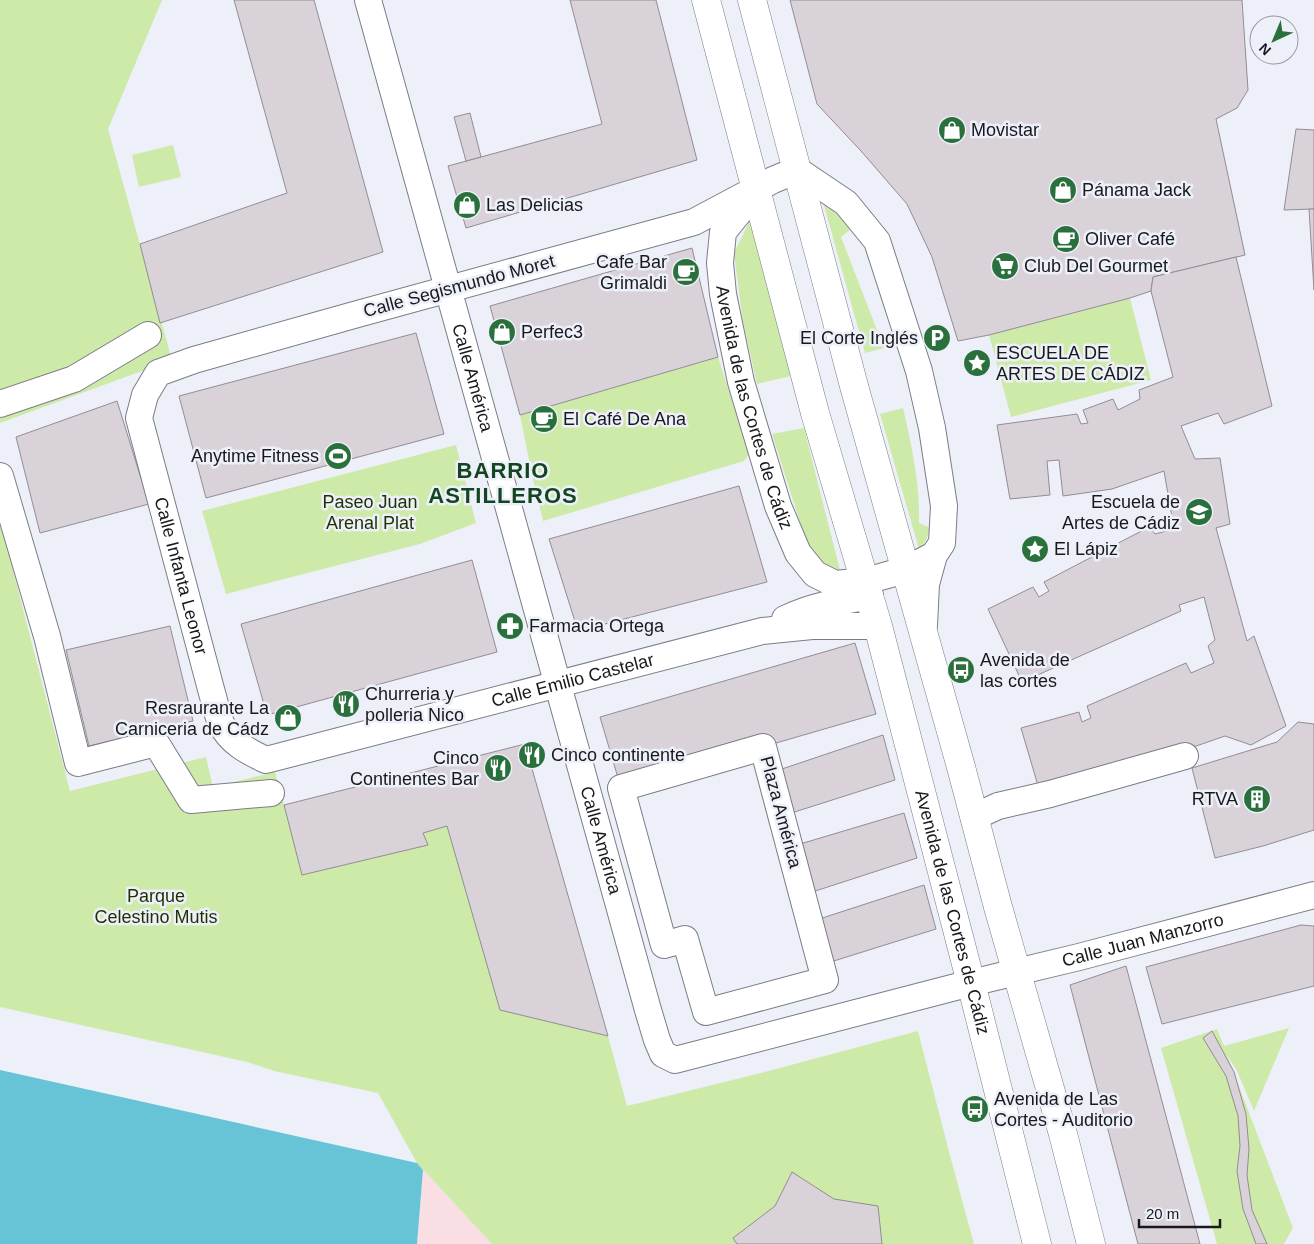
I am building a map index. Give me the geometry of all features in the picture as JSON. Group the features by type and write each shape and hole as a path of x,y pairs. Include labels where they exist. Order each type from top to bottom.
{"main road":[{"name":"Avenida de las Cortes de Cádiz","path":"706,0 815,413 878,626 1037,1244"},
{"path":"752,0 856,395 998,908 1063,1134 1090,1244"}],"street":[{"name":"Calle América","path":"368,0 648,1010 663,1054 675,1060 971,983"},
{"name":"Avenida de las Cortes de Cádiz","path":"797,170 773,180 757,190 723,232 720,263 723,294 741,382 778,506 798,553 816,574 835,584 868,589 934,555"},
{"path":"797,170 846,203 877,241 919,371 932,428 944,506 942,543 934,555 926,584 924,641"},
{"name":"Calle Segismundo Moret","path":"158,373 194,360 694,222 757,190"},
{"path":"0,404 74,379 148,335"},
{"name":"Calle Infanta Leonor","path":"158,373 144,395 139,418 212,693 221,724 232,738 248,751 266,760"},
{"path":"0,476 47,636 78,763 156,743 191,800 271,793"},
{"path":"762,632 795,614 836,602 868,589"},
{"path":"762,632 812,626 878,626"},
{"name":"Calle Emilio Castelar","path":"266,760 762,632"},
{"name":"Plaza América","path":"763,747 825,980 706,1012 685,939 664,945 621,788 763,747"},
{"path":"974,817 998,806 1050,794 1185,756"},
{"name":"Calle Juan Manzorro","path":"971,983 1018,973 1314,895"}],"shaded area":[{"path":"423,1170 492,1244 417,1244"}],"green space":[{"path":"0,0 162,0 108,129 172,360 0,423"},
{"path":"173,145 181,177 139,187 132,155"},
{"path":"822,198 855,226 841,237 884,348 865,353"},
{"path":"751,218 791,376 757,384 743,322 734,253"},
{"path":"1130,298 1151,380 1011,417 989,335"},
{"path":"718,357 749,454 744,461 543,521 520,415"},
{"path":"903,408 917,479 919,523 931,528 925,542 919,549 880,414"},
{"path":"804,428 841,574 818,561 806,541 772,434"},
{"name":"Paseo Juan Arenal Plat","path":"456,445 476,523 420,544 226,594 202,511"},
{"name":"Parque Celestino Mutis","path":"0,520 70,791 206,757 213,787 275,772 303,875 427,845 423,833 447,826 500,1009 608,1036 627,1106 918,1031 974,1244 492,1244 417,1163 378,1093 274,1071 247,1062 0,1007"},
{"path":"1289,1028 1254,1111 1237,1071 1227,1055 1293,1228 1284,1244 1217,1244 1161,1048 1217,1029 1224,1046"}],"water":[{"path":"0,1070 417,1163 423,1170 417,1244 0,1244"}],"building":[{"path":"234,0 314,0 383,252 160,323 140,244 287,193"},
{"path":"570,0 656,0 697,160 466,228 448,166 602,124"},
{"path":"790,0 1242,0 1248,90 1237,108 1216,119 1245,255 1153,277 1151,291 1130,298 989,335 958,341 932,257 907,204 817,104"},
{"path":"470,113 481,157 466,161 454,117"},
{"path":"1296,129 1314,130 1314,209 1284,210"},
{"path":"1309,209 1314,209 1314,290"},
{"path":"692,248 718,357 520,415 490,306"},
{"name":"Escuela de Artes de Cádiz","path":"1236,257 1272,406 1224,424 1218,413 1181,426 1195,459 1220,458 1230,524 1216,528 1247,641 1254,636 1286,726 1251,745 1225,736 1179,752 1039,789 1021,728 1079,712 1082,722 1091,718 1087,706 1186,663 1191,673 1214,663 1208,646 1215,640 1204,597 1179,605 1181,611 1022,682 988,609 1033,587 1039,597 1049,591 1044,582 1149,527 1155,534 1174,529 1164,471 1112,489 1063,496 1059,460 1047,461 1050,495 1010,499 997,425 1077,414 1081,424 1088,423 1083,410 1113,399 1118,410 1140,399 1139,390 1173,377 1151,291 1153,277"},
{"path":"416,333 444,434 206,498 179,396"},
{"path":"117,401 149,504 40,533 16,437"},
{"path":"739,486 767,582 578,631 549,539"},
{"path":"472,560 497,652 267,715 241,624"},
{"path":"170,626 193,721 89,746 66,650"},
{"path":"855,643 876,714 621,788 600,717"},
{"name":"RTVA","path":"1298,722 1314,724 1314,830 1263,846 1215,858 1192,768 1277,742"},
{"path":"883,735 895,780 782,816 770,773"},
{"path":"525,744 608,1036 500,1010 447,826 423,833 428,845 302,875 284,805"},
{"path":"904,813 917,858 803,895 790,847"},
{"path":"924,885 936,929 821,965 810,922"},
{"path":"1301,925 1314,926 1314,986 1162,1024 1146,967"},
{"path":"1126,966 1200,1244 1138,1244 1070,985"},
{"path":"1212,1031 1234,1072 1246,1114 1249,1149 1247,1175 1252,1210 1267,1244 1256,1244 1243,1209 1237,1171 1240,1146 1238,1116 1226,1076 1203,1038"},
{"path":"792,1172 834,1199 878,1206 882,1244 737,1244 733,1238 775,1206"}],"place":[{"name":"Movistar","path":"952,130"},
{"name":"Pánama Jack","path":"1063,190"},
{"name":"Las Delicias","path":"467,205"},
{"name":"Oliver Café","path":"1066,239"},
{"name":"Club Del Gourmet","path":"1005,266"},
{"name":"Cafe Bar Grimaldi","path":"686,272"},
{"name":"Perfec3","path":"502,332"},
{"name":"El Corte Inglés","path":"937,338"},
{"name":"ESCUELA DE ARTES DE CÁDIZ","path":"977,363"},
{"name":"El Café De Ana","path":"544,419"},
{"name":"Anytime Fitness","path":"338,456"},
{"name":"Escuela de Artes de Cádiz","path":"1199,512"},
{"name":"El Lápiz","path":"1035,549"},
{"name":"Farmacia Ortega","path":"510,626"},
{"name":"Avenida de las cortes","path":"961,670"},
{"name":"Churreria y polleria Nico","path":"346,704"},
{"name":"Resraurante La Carniceria de Cádz","path":"288,718"},
{"name":"Cinco continente","path":"532,755"},
{"name":"Cinco Continentes Bar","path":"498,768"},
{"name":"RTVA","path":"1257,799"},
{"name":"Avenida de Las Cortes - Auditorio","path":"975,1109"}],"district":[{"name":"BARRIO ASTILLEROS","path":"503,482"}]}
